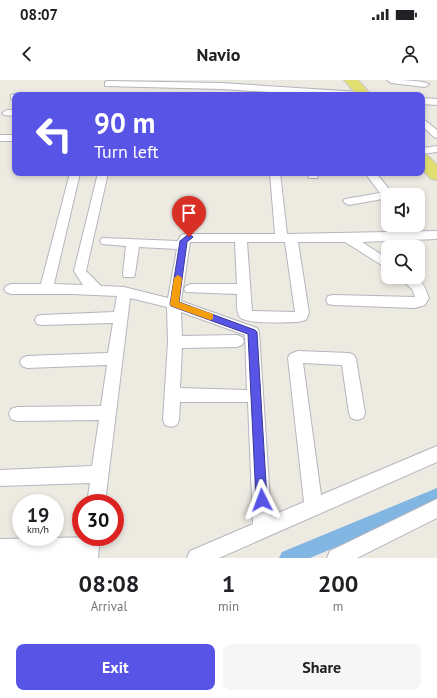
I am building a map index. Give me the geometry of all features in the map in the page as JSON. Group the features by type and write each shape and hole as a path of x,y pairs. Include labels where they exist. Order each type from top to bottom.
{"main road":[{"path":"351,80 361,92"},
{"path":"425,162 437,175"}],"street":[{"path":"351,80 361,80"},
{"path":"391,80 425,84"},
{"path":"108,84 126,82 151,86 176,83 198,87 221,86 275,92"},
{"path":"140,92 151,86"},
{"path":"425,100 437,102"},
{"path":"425,124 437,135"},
{"path":"0,138 12,138"},
{"path":"425,151 437,149"},
{"path":"46,289 73,176"},
{"path":"98,290 83,277 80,271 103,176"},
{"path":"241,239 244,311 248,316 301,316 302,313 286,239 276,176"},
{"path":"372,176 382,188"},
{"path":"349,200 381,196"},
{"path":"418,232 422,236"},
{"path":"171,420 175,342 174,304 185,238 286,239 437,235"},
{"path":"348,238 381,260"},
{"path":"106,241 183,245"},
{"path":"129,274 133,243"},
{"path":"333,300 415,303 420,301 422,298 420,290 413,284"},
{"path":"11,289 98,290 124,292 174,304 252,332 263,530"},
{"path":"191,289 243,289"},
{"path":"97,494 124,292"},
{"path":"42,320 120,317"},
{"path":"175,342 237,341"},
{"path":"314,508 295,358 349,359 357,413"},
{"path":"27,362 115,359"},
{"path":"173,395 246,396"},
{"path":"17,414 108,413"},
{"path":"196,558 437,454"},
{"path":"0,478 100,474"},
{"path":"337,558 437,508"},
{"path":"0,550 90,547"}],"waterway":[{"path":"288,558 437,496"}],"slow traffic":[{"path":"178,278 174,304 210,316"}],"route":[{"path":"189,237 185,238 184,241 174,304 249,330 253,335 262,500"}]}
